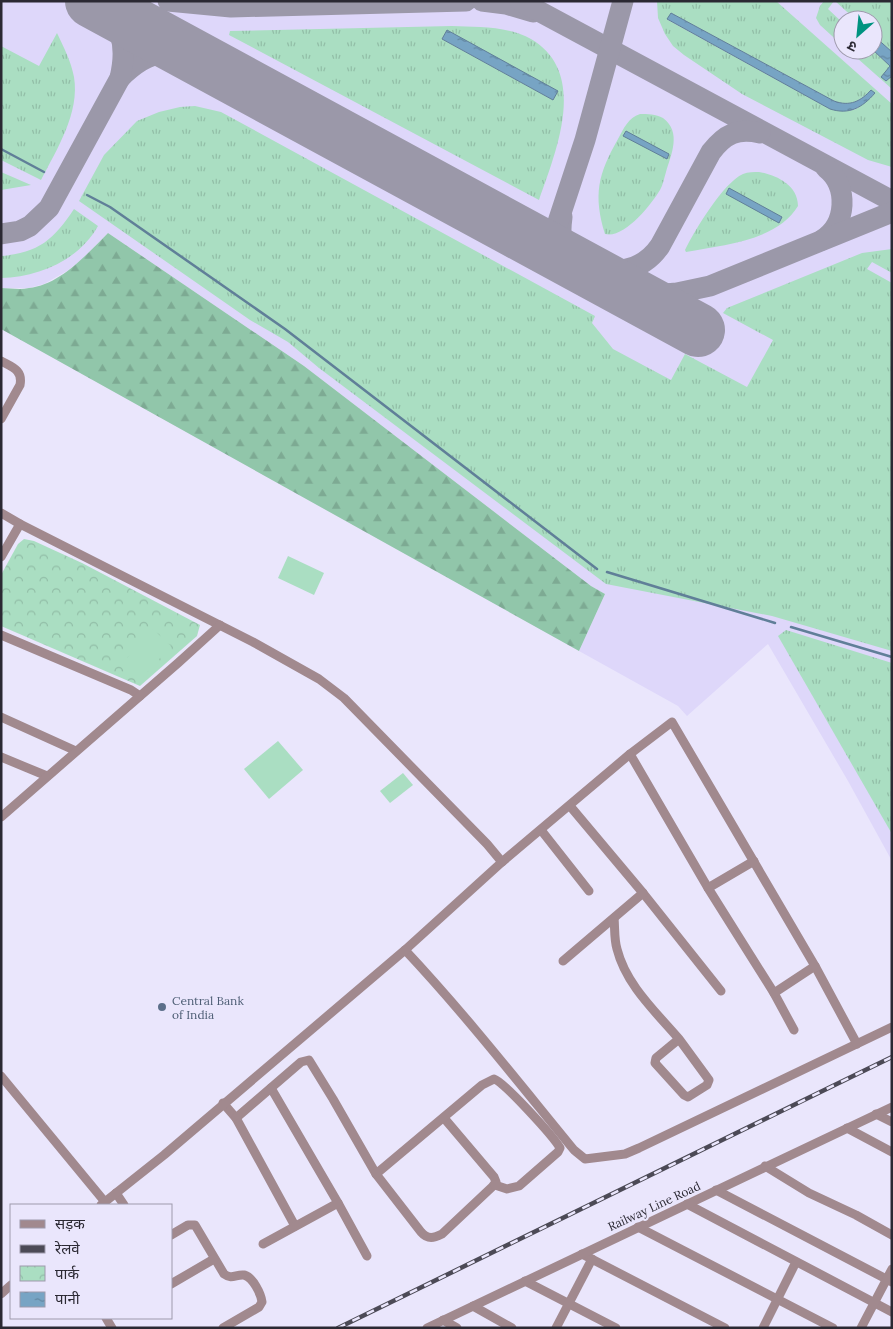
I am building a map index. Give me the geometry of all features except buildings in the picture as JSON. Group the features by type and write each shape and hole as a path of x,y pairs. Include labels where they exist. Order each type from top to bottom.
{"street":[{"path":"1,361 18,370 21,378 20,384 1,419"},
{"path":"1,513 220,625 326,683 344,698 487,844 502,862"},
{"path":"1,557 20,524"},
{"path":"1,817 178,664 220,625"},
{"path":"1,635 131,690 140,696"},
{"path":"1,717 76,751"},
{"path":"1,1076 103,1203 164,1155 405,950 502,862 630,754 673,722 815,966 857,1044"},
{"path":"630,754 708,888 774,992 794,1030"},
{"path":"1,757 47,776"},
{"path":"570,806 643,893 720,991"},
{"path":"541,830 589,891"},
{"path":"708,888 754,861"},
{"path":"563,961 643,893"},
{"path":"614,918 616,948 627,975 679,1039 709,1080 706,1085 688,1097 655,1063 656,1058 679,1039"},
{"path":"405,950 490,1048 574,1150 585,1159 625,1154 639,1148 892,1027"},
{"path":"774,992 815,966"},
{"path":"236,1118 301,1062 309,1060 376,1174 422,1232 429,1238 442,1234 494,1185 496,1180 444,1118"},
{"path":"376,1174 486,1082 496,1079 502,1083 559,1146 558,1152 519,1186 507,1189 494,1185"},
{"path":"271,1088 367,1256"},
{"path":"223,1103 236,1118 295,1226"},
{"name":"Railway Line Road","path":"427,1328 892,1106"},
{"path":"876,1114 892,1122"},
{"path":"847,1128 892,1152"},
{"path":"765,1166 809,1193 856,1215 892,1235"},
{"path":"716,1190 889,1280"},
{"path":"116,1193 123,1204"},
{"path":"263,1244 338,1203"},
{"path":"687,1204 892,1312"},
{"path":"172,1234 188,1225 195,1225 224,1274 228,1277 243,1275 249,1277 262,1300 259,1308 224,1328"},
{"path":"638,1227 833,1328"},
{"path":"582,1254 725,1328"},
{"path":"172,1283 214,1259"},
{"path":"556,1328 592,1259"},
{"path":"763,1328 796,1262"},
{"path":"860,1328 889,1280 892,1269"},
{"path":"525,1281 616,1328"},
{"path":"473,1306 512,1328"},
{"path":"443,1320 457,1328"}],"shaded area":[{"path":"1,1 892,1 892,861 768,644 687,716 678,706 579,651 605,594 591,586 304,366 108,233 67,271 44,284 29,288 1,288"}],"green space":[{"path":"657,1 776,1 833,52 833,60 842,60 892,104 892,167 868,160 742,94 684,55 673,46 658,18","holes":["671,13 840,103 855,102 871,90 863,103 855,109 846,111 830,109 668,20"]},
{"path":"824,1 834,1 828,9 833,14 833,37 820,25 816,18"},
{"path":"835,1 892,1 892,52 883,44 883,10 845,10"},
{"path":"452,26 503,29 531,39 549,54 559,72 564,92 559,136 539,200 229,35 230,31","holes":["447,31 557,91 553,100 442,39"]},
{"path":"57,33 73,71 74,104 66,130 41,180 1,160 1,46 39,66"},
{"path":"883,59 890,66 886,81 892,76 892,89 859,60"},
{"path":"195,106 221,112 595,316 592,323 613,349 671,380 685,354 747,387 773,340 723,313 727,308 862,253 892,249 892,273 872,262 867,269 892,283 892,651 772,616 606,584 319,368 288,342 250,320 79,201 104,155 137,121 159,112"},
{"path":"640,114 663,118 669,124 674,137 670,158 661,188 644,212 620,231 605,234 599,208 602,174 624,127 632,118"},
{"path":"1,172 31,185 1,190"},
{"path":"759,172 785,182 794,192 798,206 789,218 777,227 748,240 686,252 685,250 695,231 727,187 743,174"},
{"path":"74,209 98,226 80,248 69,257 43,270 15,277 1,278 1,256 26,252 44,243 60,229"},
{"path":"108,233 304,366 591,586 605,594 579,651 1,329 1,288 26,289 51,281 72,267"},
{"path":"24,539 34,541 82,563 200,625 197,636 140,686 1,626 1,575 18,544"},
{"path":"288,556 324,573 314,595 278,578"},
{"path":"153,629 171,646 143,677 125,660"},
{"path":"786,630 892,663 892,834 778,636"},
{"path":"278,741 303,770 269,799 244,769"},
{"path":"403,773 413,785 390,803 380,791"}],"water":[{"path":"671,13 834,101 850,103 859,100 871,90 875,93 865,103 855,109 837,111 830,109 667,19"},
{"path":"447,30 558,91 553,100 442,39"},
{"path":"883,44 892,52 892,76 886,81 881,77 890,66 883,59"},
{"path":"626,131 669,154 667,159 623,136"},
{"path":"729,188 782,217 779,223 726,194"}],"waterway":[{"path":"1,149 44,172"},
{"path":"87,195 110,207 285,329 597,569"},
{"path":"607,572 775,623"},
{"path":"791,627 892,657"}],"taxiway":[{"path":"1,234 20,231 30,226 49,208 120,78 123,54 120,34 116,25 109,17 90,1"},
{"path":"168,1 231,7 466,1"},
{"path":"482,1 506,4 533,12"},
{"path":"520,1 892,201"},
{"path":"519,233 544,238 553,233 556,228 585,140 623,1"},
{"path":"120,78 132,67 153,55 174,54 185,56 212,66"},
{"path":"583,268 616,271 635,267 644,262 660,246 716,146 727,137 738,132 760,133"},
{"path":"822,240 836,225 842,205 839,185 826,168"},
{"path":"610,282 632,292 653,295 677,293 710,286 892,212"},
{"path":"562,217 561,238 565,250 580,266"}],"runway":[{"path":"92,1 698,330"}],"railway":[{"path":"338,1328 892,1057"}],"place":[{"name":"Central Bank of India","path":"162,1007"}]}
